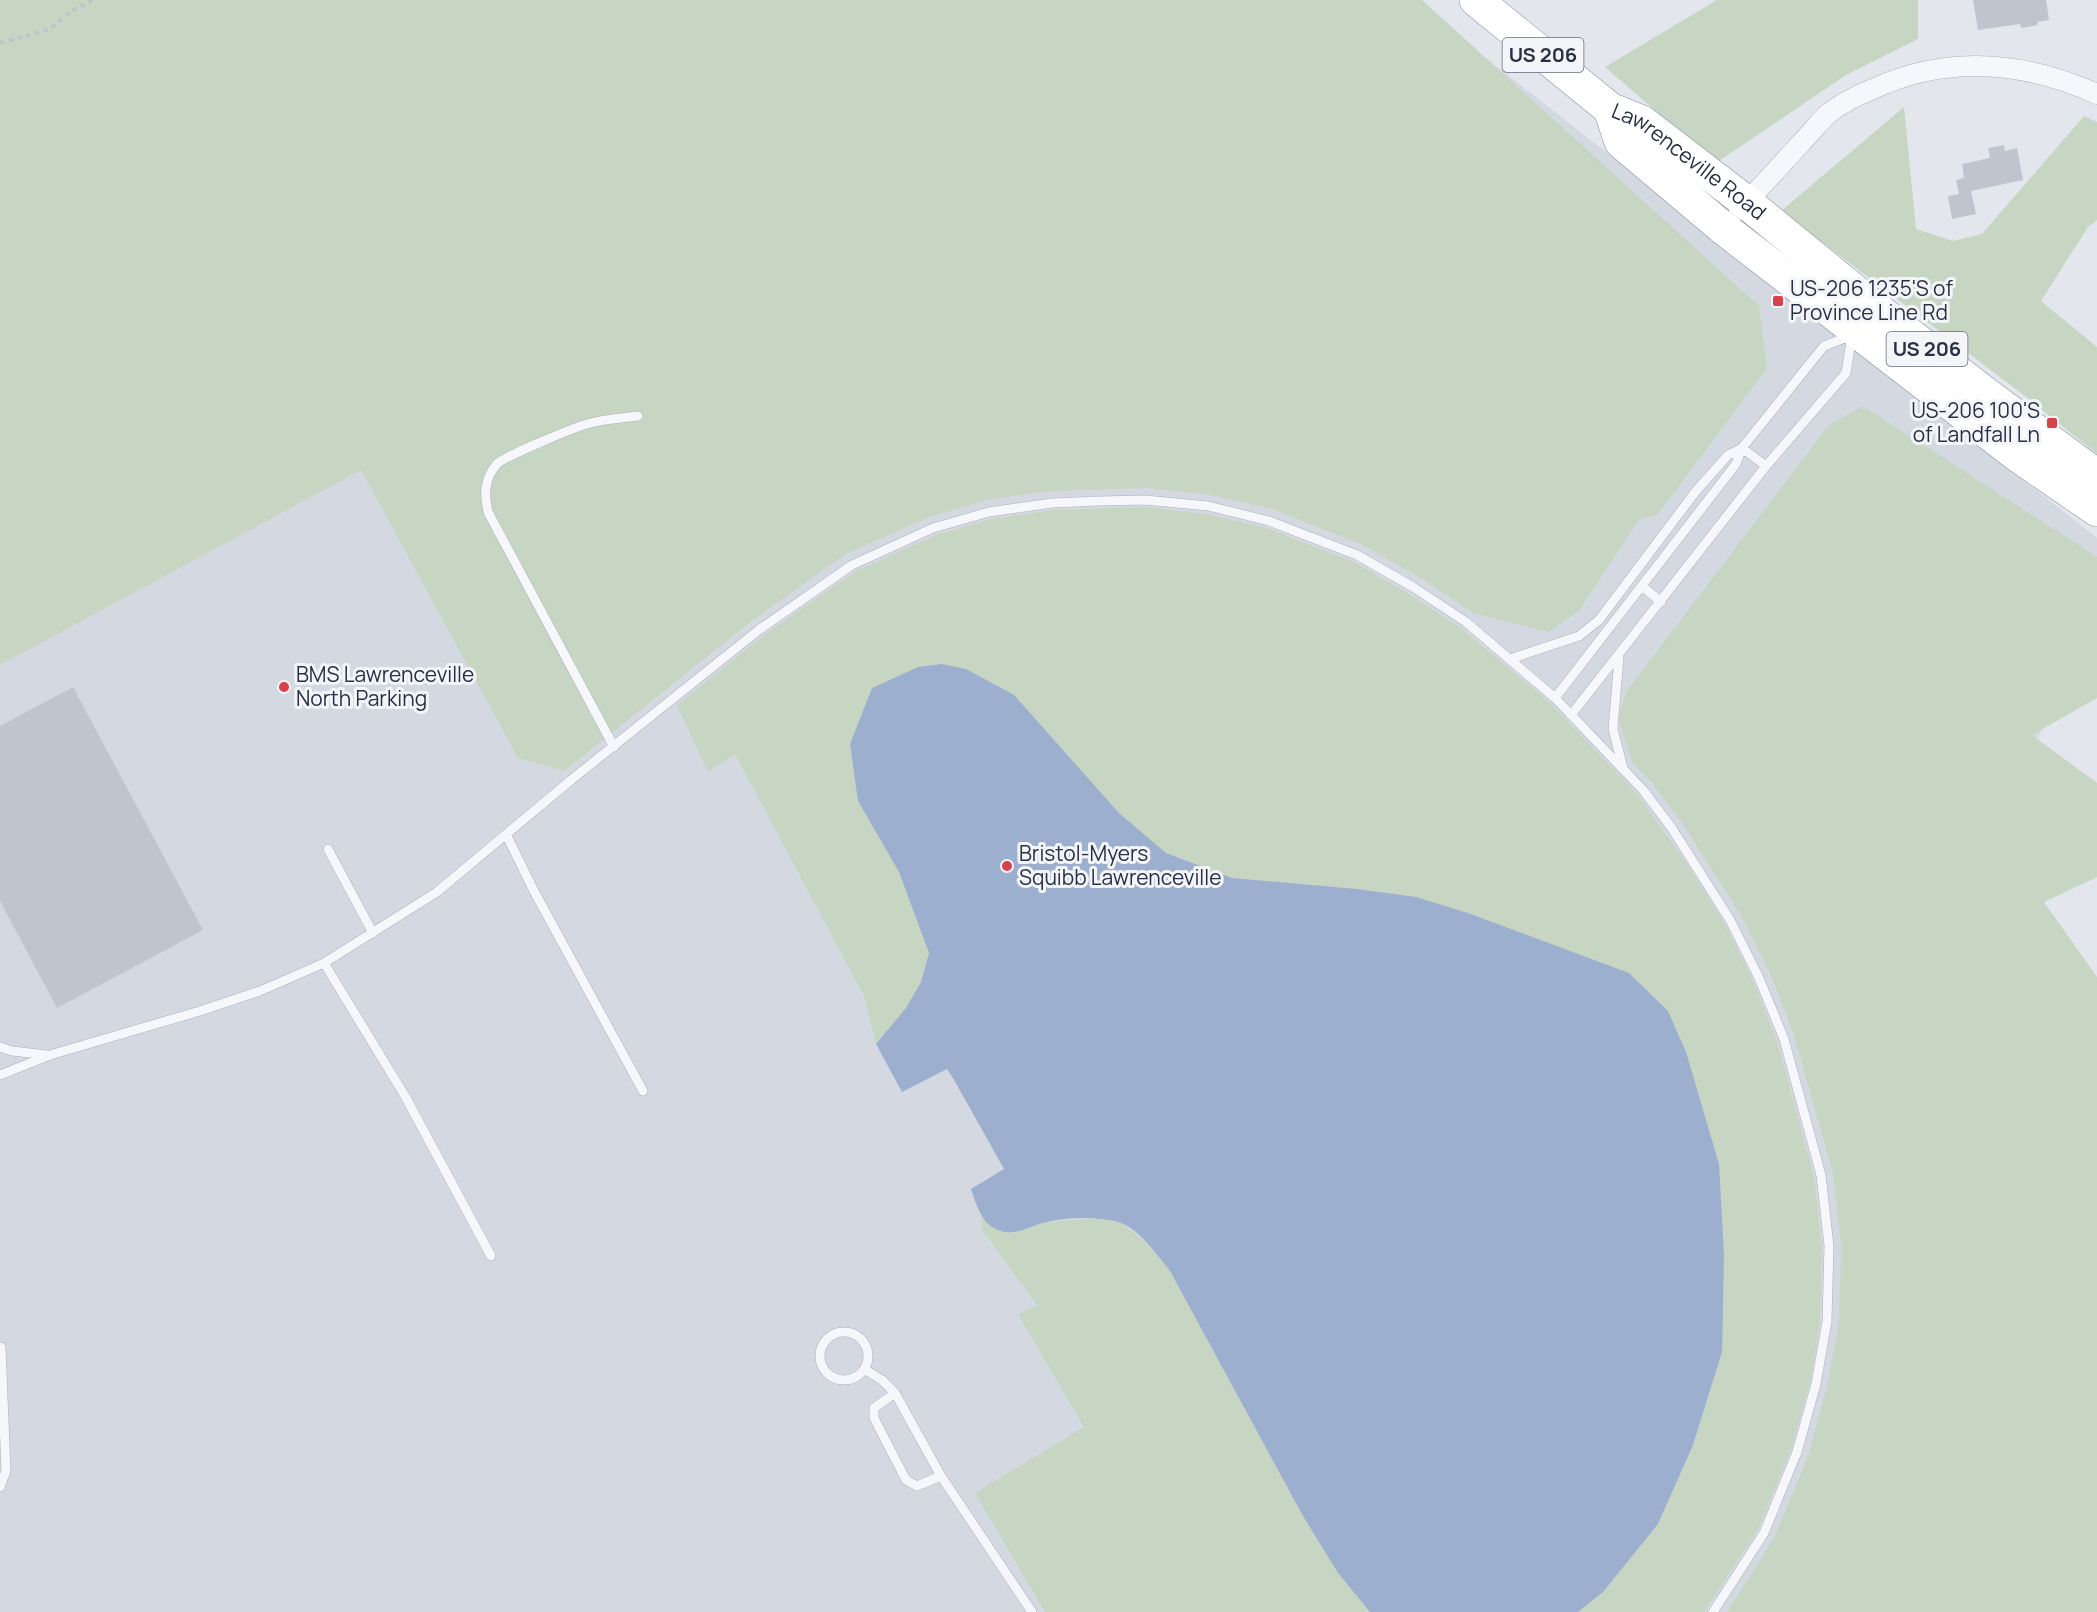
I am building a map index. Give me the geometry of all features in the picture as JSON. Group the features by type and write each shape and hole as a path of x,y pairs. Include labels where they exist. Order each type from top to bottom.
{"highway":[{"name":"US 206","path":"1476,0 1610,109"},
{"name":"Lawrenceville Road","path":"1610,109 1642,123 1746,202 1861,322 2017,455 2097,510"},
{"name":"Lawrenceville Road","path":"1610,109 1621,142 1723,228 1861,322 1982,391 2097,476"}],"street":[{"path":"1723,228 1829,114 1858,95 1887,82 1931,70 1987,65 2022,69 2060,79 2097,94"}],"lane":[{"path":"1555,698 1736,464 1742,448 1824,346 1861,322"},
{"path":"1572,715 1766,466 1846,373 1861,322"},
{"path":"614,747 488,512 484,495 488,478 498,463 513,455 588,423 638,416"},
{"path":"1742,448 1766,466"},
{"path":"1509,659 1579,636 1599,620 1696,491 1728,455 1742,448"},
{"path":"0,1075 50,1055 260,991 324,963 436,892 760,629 852,565 933,528 989,512 1052,503 1145,500 1208,507 1269,521 1357,555 1413,587 1466,622 1572,715 1643,790 1696,864 1730,920 1759,978 1784,1039 1821,1175 1829,1246 1827,1321 1816,1384 1797,1452 1764,1533 1713,1612"},
{"path":"1642,586 1661,602"},
{"path":"1619,656 1613,729 1624,770"},
{"path":"506,834 534,891 643,1091"},
{"path":"328,849 373,933"},
{"path":"324,963 405,1096 491,1256"},
{"path":"0,1047 12,1051 50,1055"},
{"path":"843,1331 859,1336 865,1342 869,1353 864,1369 850,1379 842,1380 831,1376 820,1359 826,1340 843,1331"},
{"path":"0,1487 6,1471 1,1347"},
{"path":"864,1369 882,1380 895,1393 941,1476 1032,1612"},
{"path":"895,1393 874,1408 874,1418 906,1480 917,1486 941,1476"}],"path":[{"path":"0,43 52,27 72,11 92,0"}],"shaded area":[{"name":"Bristol-Myers Squibb Lawrenceville","path":"0,0 1486,58 2097,538 2097,614 2008,801 2097,1612 0,1612"}],"green space":[{"path":"0,0 1422,0 1759,306 1767,368 1658,514 1638,521 1579,611 1548,632 1473,613 1419,577 1363,545 1272,509 1211,495 1146,488 1051,491 986,500 929,517 846,554 753,620 564,771 518,758 361,470 0,665"},
{"path":"1717,0 1918,0 1918,39 1846,75 1716,163 1605,67"},
{"path":"1904,107 1916,229 1953,241 1982,234 2084,116 2097,122 2097,220 2088,227 2041,301 2097,347 2097,454 2025,396 1781,211"},
{"path":"1863,406 2097,557 2097,698 2032,735 2097,783 2097,877 2044,902 2097,977 2097,1612 1727,1612 1774,1538 1808,1456 1827,1387 1839,1322 1841,1246 1833,1173 1794,1035 1770,973 1740,914 1681,821 1652,783 1632,762 1618,718 1626,692 1829,425"},
{"path":"1145,507 1207,514 1266,528 1354,562 1461,628 1550,703 1638,795 1690,868 1724,923 1753,981 1777,1041 1814,1177 1822,1247 1820,1320 1810,1383 1791,1449 1758,1529 1704,1612 1578,1612 1603,1592 1658,1524 1693,1445 1722,1352 1686,1052 1668,1011 1629,974 1468,913 1416,897 1357,889 1232,878 1166,853 1119,813 966,669 942,664 918,667 872,688 858,801 899,872 929,953 921,982 906,1008 876,1044 864,996 735,754 708,772 677,705 764,635 856,571 936,535 990,519 1052,510"},
{"path":"981,1215 994,1229 1014,1233 1048,1222 1097,1218 1123,1224 1148,1244 1170,1271 1270,1456 1338,1573 1370,1612 1045,1612 975,1493 1084,1427 1018,1314 1037,1305 983,1231"}],"water":[{"path":"942,664 966,669 1014,695 1119,813 1166,853 1232,878 1357,889 1416,897 1468,913 1629,973 1668,1011 1686,1052 1719,1164 1724,1255 1722,1352 1693,1445 1658,1524 1603,1592 1578,1612 1370,1612 1338,1573 1303,1516 1170,1271 1142,1237 1128,1226 1104,1219 1064,1219 1020,1231 1007,1232 989,1225 982,1216 971,1189 1004,1169 953,1078 947,1069 902,1092 876,1044 906,1008 921,982 929,953 899,872 858,801 850,744 872,688 918,667"}],"building":[{"path":"1973,0 2046,0 2049,20 2021,28 2020,24 1978,30"},
{"path":"2004,145 2005,151 2017,148 2023,180 1971,191 1976,214 1952,219 1948,196 1959,194 1956,180 1964,178 1962,164 1990,158 1988,148"},
{"path":"73,687 203,930 57,1008 0,901 0,726"}],"place":[{"name":"US-206 1235'S of Province Line Rd","path":"1778,301"},
{"name":"US-206 100'S of Landfall Ln","path":"2052,423"},
{"name":"BMS Lawrenceville North Parking","path":"284,687"},
{"name":"Bristol-Myers Squibb Lawrenceville","path":"1007,866"}]}
